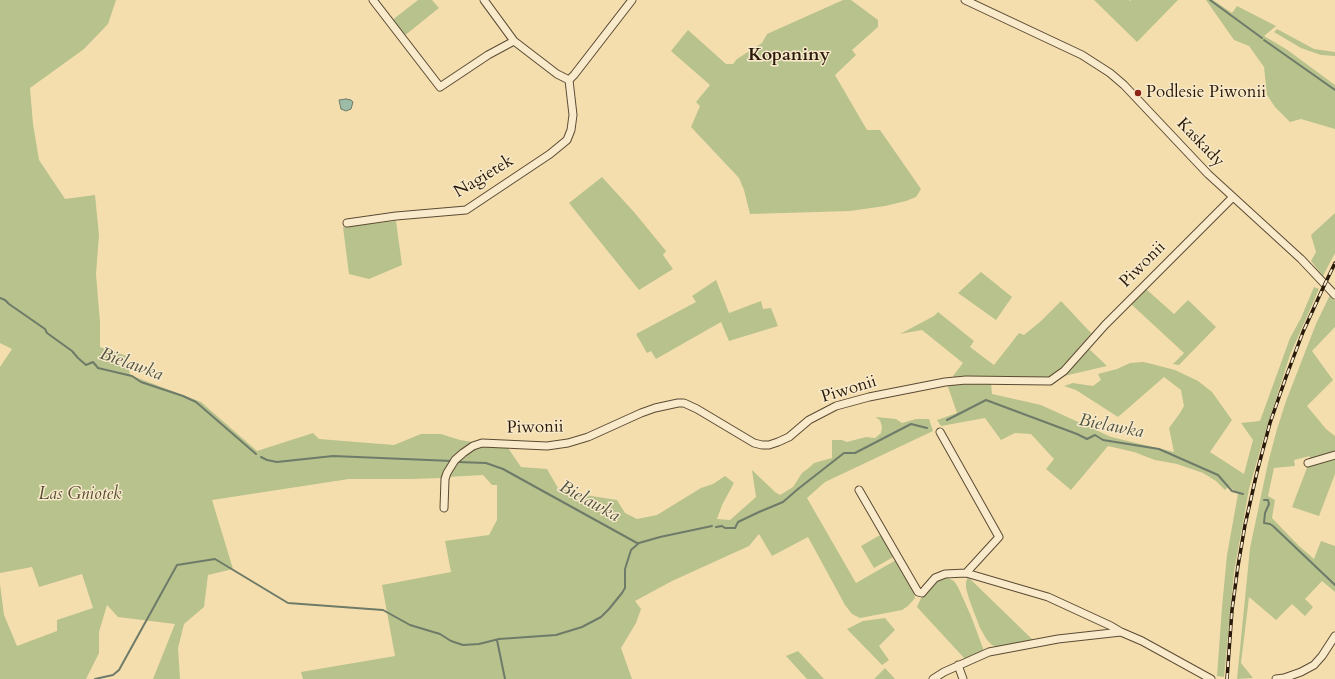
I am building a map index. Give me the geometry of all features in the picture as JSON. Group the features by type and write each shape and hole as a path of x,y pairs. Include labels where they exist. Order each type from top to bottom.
{"street":[{"path":"373,0 440,88 478,61 514,40"},
{"path":"484,0 514,40 557,74 569,80 632,0"},
{"name":"Kaskady","path":"965,0 1082,55 1110,73 1124,85 1208,174 1301,259 1335,295"},
{"name":"Nagietek","path":"347,224 396,216 466,210 550,154 567,140 571,130 573,115 569,80"},
{"name":"Piwonii","path":"444,508 445,479 447,473 463,453 473,446 482,443 547,446 568,443 588,437 655,408 684,403 697,409 754,443 769,445 788,437 809,420 831,408 869,397 945,382 966,380 1050,381 1064,371 1105,324 1233,197"},
{"path":"940,432 999,537 966,573"},
{"path":"1308,462 1335,455"},
{"path":"859,490 918,592 922,593 935,578 945,574 966,573 1048,597 1142,641 1211,679"},
{"path":"933,679 958,665 989,652 1058,639 1121,632"},
{"path":"1282,679 1301,672 1314,665 1322,656 1335,636"},
{"path":"958,665 963,679"}],"green space":[{"name":"Las Gniotek","path":"0,0 116,0 108,24 84,49 30,88 33,124 39,160 65,199 95,195 99,235 96,274 100,322 100,347 127,356 130,375 201,402 257,451 313,433 319,439 394,445 421,434 441,434 460,440 478,443 472,445 443,478 349,479 212,500 233,569 208,575 204,607 184,624 178,648 180,679 153,679 175,624 118,617 107,605 99,632 99,653 86,679 0,679 0,584 4,615 17,646 57,631 57,620 93,608 82,574 39,587 32,567 0,573 0,367 12,349 0,343"},
{"path":"418,0 432,0 439,8 404,36 391,21"},
{"path":"843,0 851,0 878,20 878,27 852,50 856,55 835,75 867,130 880,130 921,189 916,197 885,206 850,211 750,214 744,190 739,178 691,127 700,106 696,102 710,85 671,51 688,30 726,64 733,64 737,59 762,43 767,34"},
{"path":"1094,0 1130,1 1178,0 1137,42"},
{"path":"1206,0 1213,0 1232,13 1237,6 1276,26 1264,36 1286,49 1335,85 1335,129 1301,119 1290,122 1275,107 1267,95 1264,67 1249,46 1234,40"},
{"path":"1277,29 1314,49 1335,52 1335,56 1321,55 1301,48 1274,32"},
{"path":"602,177 634,212 666,251 663,255 673,269 639,290 569,203"},
{"path":"1335,213 1335,253 1323,276 1311,261 1316,252 1311,235"},
{"path":"396,221 402,265 369,279 349,274 343,227"},
{"path":"981,272 1012,297 996,320 958,293"},
{"path":"716,280 729,313 761,301 763,309 771,308 778,326 729,341 721,322 656,359 651,351 647,353 636,334 696,302 692,296"},
{"path":"1314,287 1319,289 1290,355 1249,489 1234,572 1224,677 1217,676 1227,555 1238,494 1229,486 1225,490 1216,481 1203,473 1177,464 1155,460 1134,452 1108,446 1071,490 1046,469 1054,459 1031,434 1015,433 1001,440 985,418 941,426 937,420 957,413 947,384 991,383 992,394 1041,405 1111,437 1174,452 1169,428 1184,406 1181,390 1164,377 1118,417 1076,390 1064,386 1073,383 1093,386 1101,380 1098,374 1117,369 1130,363 1143,362 1175,370 1198,381 1212,392 1232,420 1210,452 1244,474 1253,440 1241,423 1260,421 1290,338 1301,318"},
{"path":"1146,289 1174,314 1188,300 1216,327 1179,365 1173,364 1184,353 1131,304"},
{"path":"1330,295 1335,301 1335,327 1312,351 1333,380 1307,406 1326,429 1335,436 1335,474 1319,516 1292,507 1310,456 1294,460 1295,466 1274,468 1268,496 1275,500 1272,518 1314,559 1321,541 1335,546 1335,592 1322,581 1305,599 1313,607 1305,616 1292,604 1276,620 1249,597 1241,663 1253,678 1237,679 1250,548 1268,463 1286,401 1316,324"},
{"path":"1061,301 1092,334 1067,364 1055,374 1042,379 953,379 953,376 963,363 922,330 900,334 934,316 938,312 974,341 970,347 994,365 1019,333 1024,335"},
{"path":"1088,348 1107,366 1064,376"},
{"path":"876,417 896,419 902,423 916,419 929,419 933,431 825,482 807,498 856,583 896,560 911,584 915,598 902,610 860,618 852,614 845,605 808,537 772,556 759,534 749,546 672,581 635,601 641,609 636,623 621,648 632,679 303,679 301,672 395,656 382,585 451,572 445,541 489,535 497,520 497,485 492,485 483,475 447,477 464,454 483,444 506,445 521,467 547,469 558,488 579,494 617,500 625,513 637,519 657,515 701,488 713,484 725,476 734,483 722,505 717,519 730,520 756,497 752,470 780,495 793,487 802,473 814,463 832,458 832,440 842,440 847,442 866,437 875,438 881,433 882,427 880,420"},
{"path":"882,534 895,556 874,568 861,546"},
{"path":"968,577 1033,640 997,647 992,645 987,640 980,628 969,599 966,588"},
{"path":"942,578 948,578 954,581 958,587 984,651 965,659 917,607 921,598 935,582"},
{"path":"885,618 895,630 879,646 889,660 882,665 847,629 863,621"},
{"path":"798,651 824,679 807,679 786,656"},
{"path":"885,668 895,679 874,679"}],"shaded area":[{"path":"346,99 353,102 351,109 346,111 341,109 339,100"}],"waterway":[{"path":"1210,0 1262,38"},
{"path":"1264,40 1335,90"},
{"name":"Bielawka","path":"0,298 45,329 47,333 72,351 86,365 93,362 98,368 132,376 141,382 196,402 256,454"},
{"name":"Bielawka","path":"947,420 986,400 1087,439 1095,435 1103,440 1159,449 1218,475 1232,491 1243,494"},
{"name":"Bielawka","path":"716,527 722,526 725,528 735,528 738,522 783,502 844,453 855,453 911,424 927,428"},
{"name":"Bielawka","path":"261,457 277,462 333,456 452,461"},
{"name":"Bielawka","path":"457,462 486,463 503,469 637,543 712,526"},
{"name":"Bielawka","path":"1264,500 1268,500 1269,504 1265,513 1264,523 1273,526 1335,585"},
{"path":"95,679 113,675 119,670 177,565 215,559 288,603 383,610 410,625 440,634 451,641 463,645 479,644 499,639 556,635 582,627 601,617 625,588 625,569 631,550 639,543"},
{"path":"497,640 505,679"}],"railway":[{"path":"1227,679 1232,610 1238,566 1245,525 1257,472 1270,423 1286,377 1303,332 1335,263"}],"place":[{"name":"Podlesie Piwonii","path":"1138,93"}],"district":[{"name":"Kopaniny","path":"789,56"}]}
